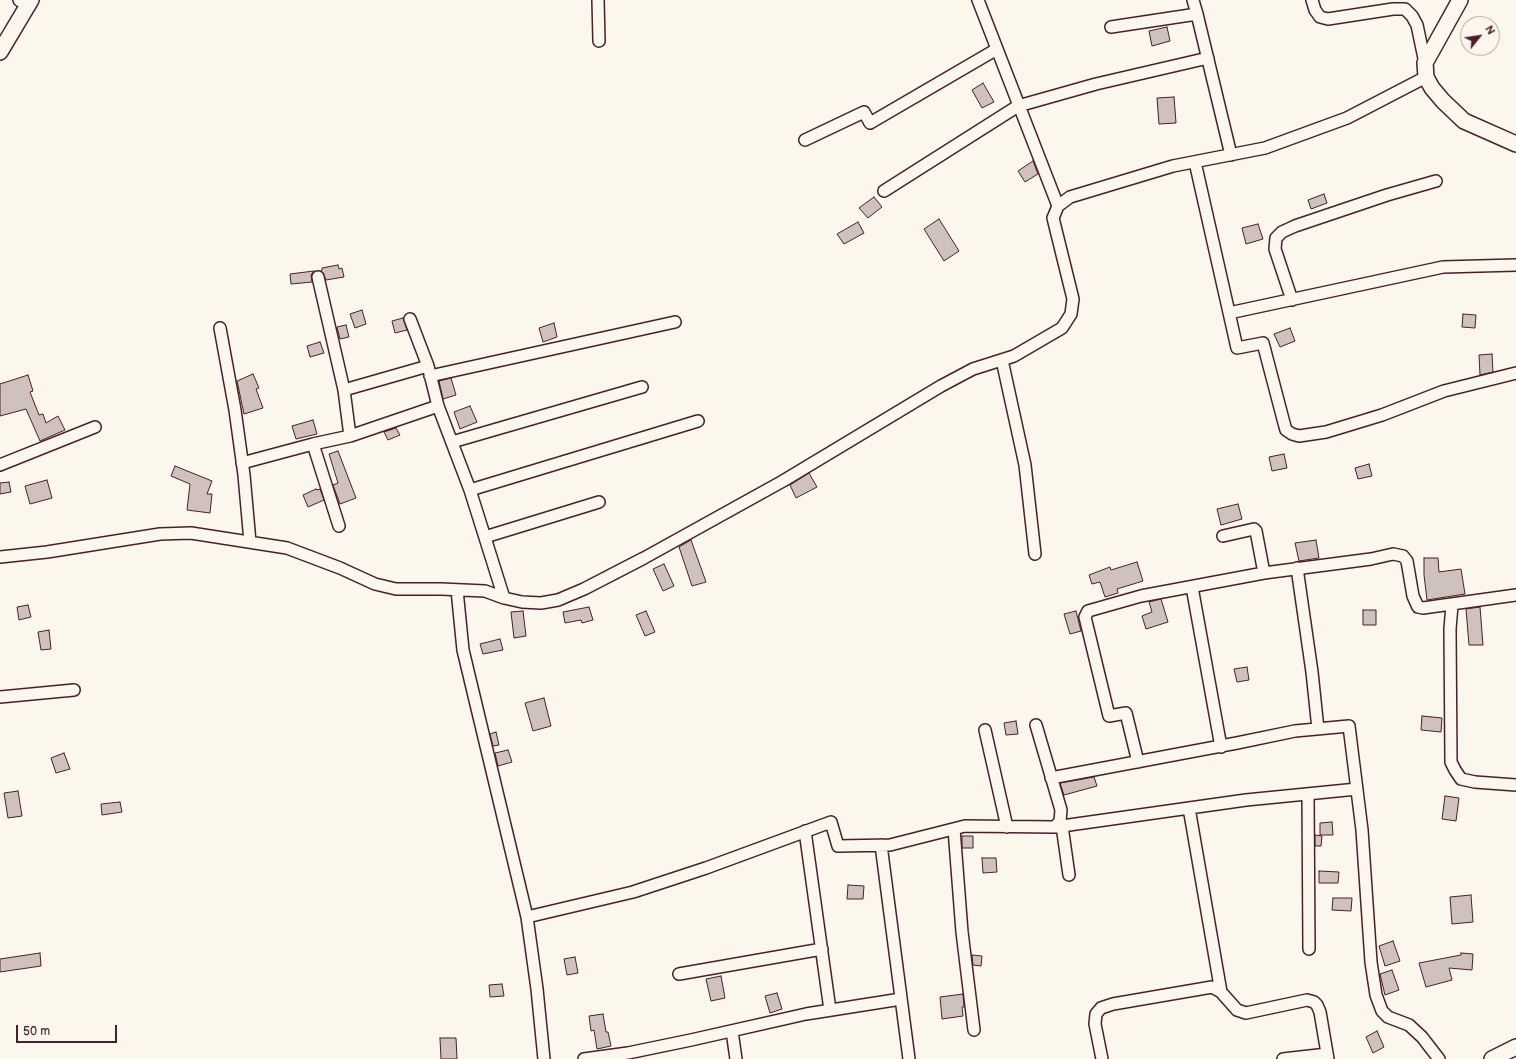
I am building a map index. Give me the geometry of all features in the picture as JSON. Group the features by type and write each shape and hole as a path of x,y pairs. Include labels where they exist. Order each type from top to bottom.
{"street":[{"path":"598,0 599,41"},
{"path":"978,0 996,50 1058,206"},
{"path":"1193,0 1231,155"},
{"path":"1312,0 1315,10 1320,17 1328,20 1394,9 1405,9 1412,16 1417,25 1425,70 1432,88 1464,121 1516,144"},
{"path":"0,557 47,552 160,534 190,533 287,548 340,568 375,584 396,589 415,588 485,591 504,598 522,602 541,603 558,600 584,589 644,558 783,481 941,386 973,369 1014,356 1062,328 1071,314 1073,299 1053,218 1058,206 1070,197 1099,188 1172,166 1266,148 1348,118 1425,70 1460,0"},
{"path":"0,52 26,2"},
{"path":"1111,27 1197,14"},
{"path":"805,140 864,112 870,123 996,50"},
{"path":"884,191 1018,106 1096,84 1208,58"},
{"path":"1195,162 1237,348 1263,343 1286,430 1292,434 1299,436 1326,432 1382,415 1444,391 1516,373"},
{"path":"1292,300 1275,249 1276,238 1282,232 1380,198 1436,181"},
{"path":"1229,313 1443,267 1516,265"},
{"path":"318,278 344,390 350,436"},
{"path":"410,319 429,371 438,406 470,490 504,598"},
{"path":"344,390 429,371 675,322"},
{"path":"220,328 235,410 250,542"},
{"path":"1002,360 1025,466 1035,554"},
{"path":"452,442 642,386"},
{"path":"242,463 313,444 350,436 438,406"},
{"path":"470,490 698,421"},
{"path":"0,465 95,427"},
{"path":"313,444 339,526"},
{"path":"485,537 599,502"},
{"path":"1223,536 1254,529 1256,531 1264,573"},
{"path":"1138,762 1126,713 1109,716 1085,617 1088,611 1141,596 1264,573 1371,559 1393,554 1403,556 1407,560 1413,596 1418,607 1423,608 1452,605 1516,595"},
{"path":"1297,568 1312,672 1318,729"},
{"path":"1192,587 1221,747"},
{"path":"457,590 463,650 527,917 537,989 544,1059"},
{"path":"1452,605 1450,629 1451,762 1461,779 1475,782 1516,784"},
{"path":"0,697 74,690"},
{"path":"1036,725 1061,810 1059,826 1069,875"},
{"path":"1051,778 1221,747 1295,731 1349,726 1362,830 1371,962 1376,995 1382,1011 1388,1017 1409,1025 1422,1037 1439,1059"},
{"path":"985,730 1007,826"},
{"path":"527,917 633,892 706,868 831,822 838,846 890,845 965,826 1059,826 1246,800 1357,789"},
{"path":"1308,794 1308,949"},
{"path":"1189,808 1221,992"},
{"path":"954,829 962,932 974,1030"},
{"path":"805,831 830,1010"},
{"path":"881,845 909,1059"},
{"path":"679,974 822,949"},
{"path":"1102,1059 1094,1024 1096,1014 1101,1008 1113,1004 1212,987 1221,992 1237,1010 1246,1013 1307,1000 1314,1002 1317,1005 1320,1012 1328,1056 1283,1059"},
{"path":"584,1059 628,1053 830,1010 901,999"},
{"path":"732,1031 736,1059"},
{"path":"1492,1059 1516,1047"}],"building":[{"path":"1167,27 1170,41 1152,46 1149,31"},
{"path":"983,83 994,102 982,108 972,90"},
{"path":"1174,97 1176,123 1159,124 1157,98"},
{"path":"1033,161 1038,174 1025,182 1018,171"},
{"path":"1324,194 1327,203 1311,209 1308,200"},
{"path":"874,197 882,207 868,218 859,208"},
{"path":"939,219 959,251 944,261 924,229"},
{"path":"858,222 864,233 844,244 837,234"},
{"path":"1258,224 1263,239 1246,244 1242,228"},
{"path":"338,265 339,269 342,268 344,277 326,280 321,271 322,268"},
{"path":"314,271 311,275 312,282 291,284 290,274"},
{"path":"362,310 366,324 355,328 350,314"},
{"path":"1463,314 1476,315 1475,328 1462,327"},
{"path":"403,318 407,330 395,333 392,321"},
{"path":"554,323 557,337 543,342 539,328"},
{"path":"346,325 349,337 340,339 337,327"},
{"path":"1290,328 1295,341 1280,347 1274,334"},
{"path":"320,342 324,353 310,357 307,346"},
{"path":"1492,354 1493,372 1480,375 1479,355"},
{"path":"253,374 259,388 256,389 263,408 244,414 237,381"},
{"path":"28,375 33,391 30,392 39,415 43,414 46,423 58,416 65,430 40,441 26,409 0,416 0,384"},
{"path":"451,378 456,395 443,399 439,381"},
{"path":"470,406 477,422 460,429 454,412"},
{"path":"313,420 317,434 296,439 292,426"},
{"path":"396,428 400,435 388,440 384,432"},
{"path":"338,451 356,498 340,504 333,485 338,483 329,454"},
{"path":"1284,454 1287,468 1272,471 1269,457"},
{"path":"1369,464 1372,476 1358,479 1355,468"},
{"path":"175,466 212,481 207,494 212,494 210,513 187,510 190,484 171,476"},
{"path":"809,473 817,487 796,498 790,485"},
{"path":"47,480 52,498 30,504 25,486"},
{"path":"9,482 11,492 0,494 0,483"},
{"path":"316,489 320,489 324,500 308,507 303,495"},
{"path":"1238,504 1242,519 1221,525 1217,509"},
{"path":"691,540 706,582 692,586 679,547"},
{"path":"1316,540 1319,558 1299,561 1295,543"},
{"path":"1424,558 1438,558 1439,572 1461,569 1465,594 1427,600 1424,575"},
{"path":"1137,562 1143,581 1117,589 1118,593 1105,597 1100,582 1092,584 1089,575 1110,567 1111,570"},
{"path":"664,564 674,586 663,591 653,569"},
{"path":"1161,599 1168,622 1146,629 1142,616 1152,612 1149,602"},
{"path":"28,605 31,617 19,620 17,607"},
{"path":"589,607 593,620 582,623 581,620 565,623 563,612"},
{"path":"1480,607 1483,645 1469,645 1466,609"},
{"path":"1363,610 1376,610 1376,625 1363,625"},
{"path":"523,611 526,636 514,638 511,612"},
{"path":"646,611 655,632 645,636 636,615"},
{"path":"1076,611 1081,631 1070,634 1064,614"},
{"path":"49,630 51,649 41,650 38,632"},
{"path":"500,639 503,650 483,654 480,644"},
{"path":"1247,667 1249,680 1237,682 1234,669"},
{"path":"544,698 551,726 533,731 525,703"},
{"path":"1422,716 1442,718 1441,732 1421,730"},
{"path":"1016,721 1018,734 1006,735 1004,723"},
{"path":"496,732 499,745 493,746 490,734"},
{"path":"508,750 512,762 498,766 495,753"},
{"path":"64,753 70,769 56,773 51,758"},
{"path":"1094,777 1097,786 1064,795 1060,783"},
{"path":"18,791 22,816 8,818 4,793"},
{"path":"1445,796 1459,798 1456,821 1442,819"},
{"path":"120,802 122,812 102,815 101,804"},
{"path":"1332,822 1333,835 1320,835 1320,823"},
{"path":"1315,835 1322,836 1321,846 1315,846"},
{"path":"962,836 973,836 973,848 962,848"},
{"path":"982,858 996,858 997,872 983,873"},
{"path":"1319,871 1339,872 1338,883 1319,883"},
{"path":"848,885 864,886 863,899 847,899"},
{"path":"1471,895 1473,922 1452,924 1450,897"},
{"path":"1333,898 1352,898 1351,911 1332,910"},
{"path":"1393,941 1400,961 1385,966 1379,946"},
{"path":"40,953 41,966 0,972 0,959"},
{"path":"1461,953 1473,954 1472,970 1449,968 1452,980 1426,987 1419,963 1461,955"},
{"path":"972,955 982,956 981,966 973,965"},
{"path":"575,957 578,973 567,975 564,959"},
{"path":"1392,970 1399,990 1385,995 1380,974"},
{"path":"721,976 725,998 711,1001 706,979"},
{"path":"502,984 504,996 490,997 489,985"},
{"path":"777,993 782,1009 770,1013 765,996"},
{"path":"963,994 963,1016 942,1019 940,997"},
{"path":"603,1014 606,1032 608,1032 611,1046 597,1049 594,1030 591,1031 589,1016"},
{"path":"1377,1031 1384,1047 1373,1053 1366,1037"},
{"path":"440,1038 456,1038 457,1059 441,1059"}]}
